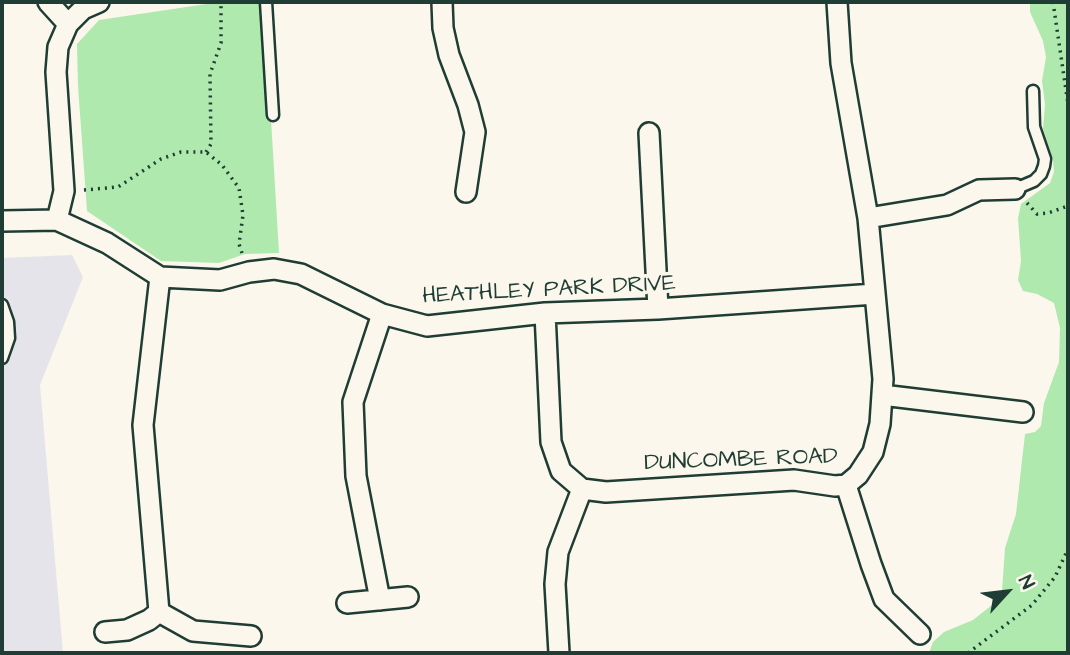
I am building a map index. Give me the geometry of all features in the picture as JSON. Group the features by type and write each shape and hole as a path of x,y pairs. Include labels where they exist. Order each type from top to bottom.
{"street":[{"path":"48,2 68,24"},
{"path":"57,220 64,191 55,72 58,47 68,24 83,9 99,2"},
{"path":"442,2 443,28 449,55 475,132 466,192"},
{"name":"DUNCOMBE ROAD","path":"582,489 606,492 794,480 846,485 858,475 873,452 880,424 883,379 868,218 841,63 836,2"},
{"path":"649,133 659,310"},
{"path":"868,218 947,205 979,190 1015,189"},
{"name":"HEATHLEY PARK DRIVE","path":"2,221 57,220 107,243 160,277 220,280 274,269 301,274 382,314 427,326 545,313 659,310 875,295"},
{"path":"159,612 144,425 160,277"},
{"path":"545,313 551,442 561,471 582,489 558,552 555,584 559,653"},
{"path":"380,600 356,476 353,402 382,314"},
{"path":"882,395 1023,412"},
{"path":"846,485 884,599 920,634"},
{"path":"348,603 408,597"},
{"path":"105,632 127,629 149,620 159,612"},
{"path":"159,612 193,631 251,636"}],"lane":[{"path":"266,2 273,115"},
{"path":"1015,189 1034,181 1044,166 1045,159 1034,127 1033,91"},
{"path":"2,305 8,321 9,338 2,358"}],"path":[{"path":"206,152 211,145 210,74 221,43 221,2"},
{"path":"1053,2 1068,104"},
{"path":"64,191 118,187 162,159 181,152 206,152 222,165 239,188 243,215 239,244 249,272"},
{"path":"1015,189 1037,214 1048,214 1068,206"},
{"path":"968,653 1032,605 1055,576 1068,549"}],"shaded area":[{"path":"72,255 83,277 40,385 63,653 2,653 2,258"}],"green space":[{"path":"220,2 264,2 279,253 245,254 219,263 161,261 87,211 77,44 99,20"},
{"path":"1030,2 1068,2 1068,653 929,653 933,642 944,632 973,620 992,605 1002,591 1005,548 1016,514 1025,434 1035,432 1041,426 1044,403 1059,362 1060,328 1054,303 1037,294 1023,291 1018,280 1021,261 1018,218 1021,204 1050,183 1054,172 1043,129 1045,104 1042,81 1046,57 1043,41 1030,12"}]}
